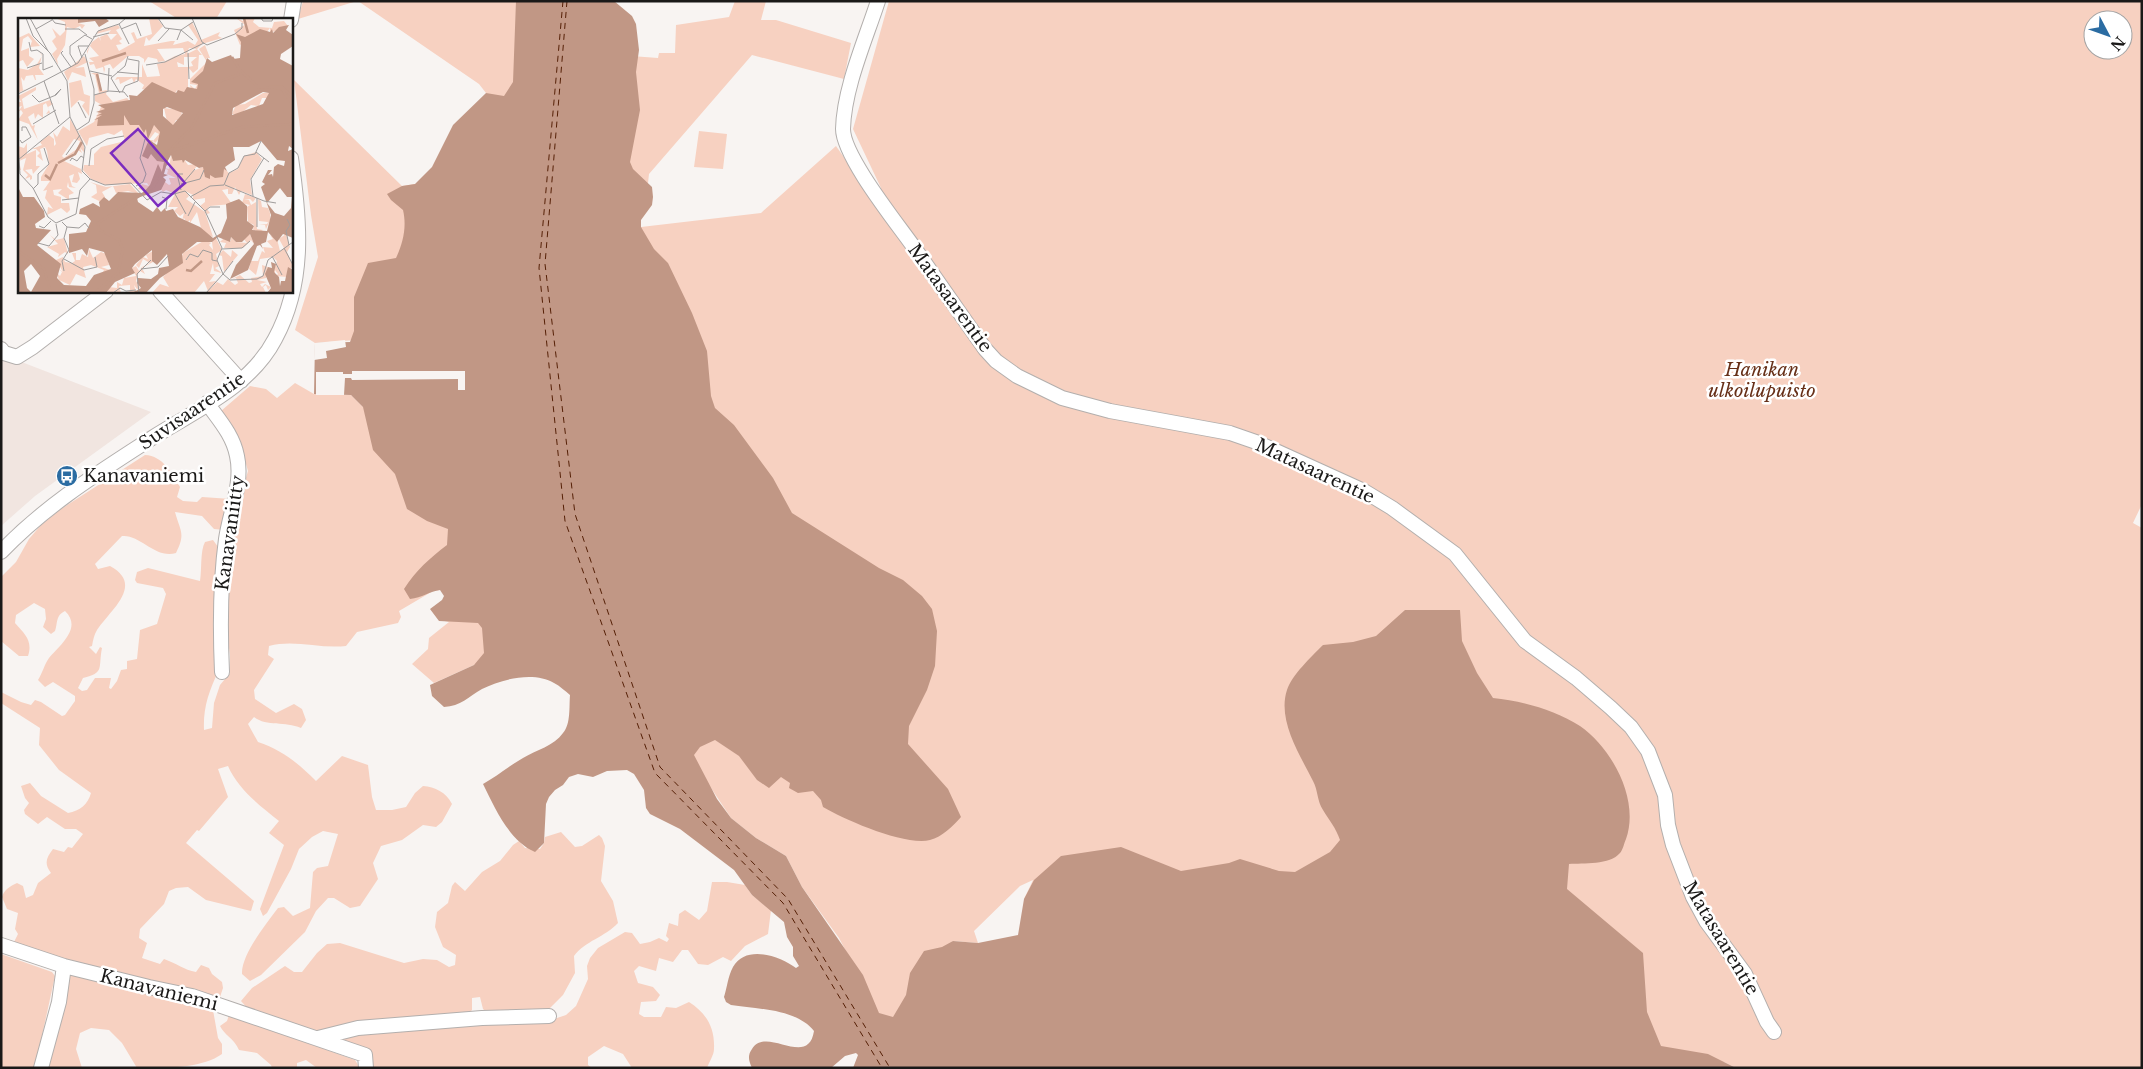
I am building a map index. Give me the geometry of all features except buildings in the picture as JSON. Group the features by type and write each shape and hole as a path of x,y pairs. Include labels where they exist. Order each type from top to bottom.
{"street":[{"path":"291,18 294,1"},
{"name":"Matasaarentie","path":"878,1 848,95 843,131 846,141 857,164 883,204 985,349 996,361 1017,376 1062,398 1110,411 1230,433 1256,442 1364,491 1392,508 1455,554 1525,642 1576,678 1611,708 1631,727 1648,751 1665,795 1668,825 1673,845 1693,897 1706,921 1745,974 1767,1022 1774,1032"},
{"name":"Suvisaarentie","path":"1,552 37,517 55,503 207,404 253,371 274,341 286,317 293,292 299,256 299,229 292,167"},
{"path":"1,349 4,353 17,356 33,347 105,292"},
{"path":"161,292 241,381"},
{"name":"Kanavaniitty","path":"207,404 232,439 239,465 234,503 226,538 219,618 222,672"},
{"name":"Kanavaniemi","path":"1,945 64,966 192,996 317,1038 365,1061"},
{"path":"41,1068 59,1002 64,966"},
{"path":"317,1038 358,1028 482,1018 550,1016"}],"shaded area":[{"path":"516,1 614,1 632,16 636,24 639,50 636,72 640,110 630,162 633,169 652,187 653,197 652,205 641,220 641,227 654,249 668,263 692,313 707,351 711,396 715,408 734,425 773,478 792,513 879,568 903,580 922,596 932,609 937,631 935,666 927,690 909,726 908,744 948,789 961,817 943,834 930,840 919,841 891,836 875,831 823,807 821,800 813,791 798,793 789,788 790,783 781,777 769,788 757,780 739,756 715,740 700,747 694,755 717,799 731,818 756,838 786,856 802,887 863,975 879,1013 893,1017 906,995 910,973 924,951 942,947 953,941 978,943 1018,935 1024,899 1034,880 1061,856 1121,847 1181,871 1229,863 1240,859 1279,871 1295,872 1330,852 1340,840 1321,807 1315,784 1296,749 1287,725 1285,701 1289,684 1302,666 1323,645 1353,642 1376,636 1405,610 1460,610 1462,641 1477,673 1493,698 1538,707 1560,715 1580,726 1603,747 1620,776 1629,808 1629,824 1622,850 1616,857 1610,860 1569,864 1567,889 1643,953 1647,1012 1661,1046 1708,1054 1736,1068 853,1068 858,1055 856,1053 845,1056 831,1068 752,1068 749,1054 758,1043 767,1041 795,1047 804,1046 810,1042 814,1031 798,1018 776,1011 731,1005 726,1002 724,997 733,967 746,956 763,954 772,956 796,968 799,966 793,956 793,947 787,937 784,922 752,895 734,870 680,829 650,814 646,808 644,790 634,774 627,770 607,771 593,777 578,774 569,777 549,797 546,804 544,843 535,852 526,847 510,832 483,784 528,755 550,745 559,737 566,729 570,695 546,679 528,677 490,685 460,703 450,706 444,707 432,696 430,685 474,665 484,653 482,628 478,623 439,621 430,609 442,600 444,596 440,590 410,599 404,589 413,576 447,545 448,529 427,521 407,509 395,474 373,450 363,407 351,395 314,394 315,343 350,342 354,331 354,297 368,263 396,258 401,247 404,235 403,210 387,194 402,186 415,184 432,167 453,125 486,93 504,96 513,82"},
{"path":"1,354 151,412 35,496 1,526"}],"green space":[{"path":"149,1 227,1 217,18 176,18"},
{"path":"303,1 357,1 298,19"},
{"path":"358,1 542,1 545,28 503,104 486,93 479,84"},
{"path":"735,1 766,1 761,20 776,20 851,43 844,79 752,55 649,174 648,183 596,182 578,52 658,58 659,53 675,53 676,25 729,17"},
{"name":"Hanikan ulkoilupuisto","path":"889,1 2142,1 2142,504 2133,523 2142,528 2142,1068 1736,1068 1724,1062 1718,1068 1575,1068 1347,888 1024,899 1033,880 1020,886 974,931 978,943 953,941 891,1037 839,938 802,887 786,856 756,838 731,818 709,785 695,789 582,193 641,220 641,227 761,213 836,146 869,193 881,188 853,129"},
{"path":"294,80 402,186 415,184 410,336 315,343 295,330 318,257"},
{"path":"699,131 727,134 723,169 694,167"},
{"path":"295,383 314,394 351,395 458,501 440,590 433,591 399,611 401,617 398,623 357,632 346,646 336,647 288,643 269,646 268,655 274,659 254,690 255,699 276,713 294,704 302,709 306,720 301,728 265,722 254,717 248,724 258,742 275,749 289,758 316,781 342,756 368,765 372,797 376,810 392,810 406,807 415,793 423,786 440,791 447,796 452,804 442,822 436,827 423,825 402,840 381,846 373,863 378,879 360,906 350,908 334,898 328,898 316,911 305,932 261,975 250,981 242,974 246,958 255,940 278,908 284,907 293,916 310,908 313,872 317,868 328,866 338,834 323,831 312,837 299,849 291,869 267,913 263,916 260,909 284,845 269,833 279,821 243,789 228,766 218,769 228,797 199,831 197,830 186,843 254,901 251,911 206,900 188,887 176,888 169,891 164,904 140,929 139,938 147,943 142,958 160,964 164,959 196,972 201,965 209,968 212,974 222,982 223,988 219,1000 147,983 13,944 18,934 15,929 18,913 7,909 2,897 4,892 17,883 23,886 26,898 33,895 38,883 51,873 47,867 47,861 53,849 64,852 68,847 72,848 83,834 76,829 65,829 47,817 38,824 25,814 24,810 29,803 21,786 30,783 41,796 68,813 76,811 83,806 91,793 59,770 39,745 40,728 1,703 1,692 31,705 35,700 41,702 62,716 65,715 75,701 75,696 53,682 45,687 38,680 48,660 68,636 72,624 70,617 65,611 62,613 58,617 55,631 51,634 43,627 46,619 45,609 34,603 16,615 15,623 25,634 29,642 28,656 19,656 1,641 1,577 16,562 29,539 41,525 61,509 145,455 157,458 166,466 180,487 177,497 183,501 197,502 202,497 231,499 225,530 214,529 202,516 175,512 181,536 176,553 161,553 129,536 122,536 95,564 98,569 110,566 120,573 125,581 125,589 122,598 97,630 92,646 89,647 96,654 100,647 102,648 98,672 83,678 78,688 82,691 87,690 95,678 111,678 109,688 111,689 117,681 121,670 127,669 127,661 137,659 140,630 157,624 166,594 163,588 137,583 135,580 137,572 148,568 200,581 203,546 205,542 213,540 221,551 218,672 207,700 204,714 204,730 212,728 214,703 220,685 230,673 230,655 226,626 233,521 248,471 240,443 221,411 250,386 266,389 277,398"},
{"path":"569,603 474,665 434,683 412,664 428,649 429,638 449,622 445,621"},
{"path":"561,832 575,847 582,846 599,835 602,838 605,846 601,881 613,901 618,923 584,946 574,956 575,973 563,995 548,1010 490,1015 483,1009 480,997 472,998 472,1010 466,1016 317,1034 266,1014 249,1010 241,1001 252,988 285,966 294,972 302,972 327,944 340,943 404,963 423,959 437,960 449,967 455,965 456,955 443,947 435,927 437,912 448,903 452,886 455,882 465,891 482,872 500,861 513,845 519,841 525,848 540,849 545,837"},
{"path":"712,882 745,885 752,895 771,910 768,934 745,946 731,961 723,957 708,965 698,964 688,950 682,950 673,962 659,958 656,971 639,966 634,971 638,983 653,987 660,995 656,1001 641,1002 639,1014 644,1017 661,1017 666,1007 676,1008 689,1002 705,1016 711,1027 714,1041 713,1054 707,1068 632,1068 623,1054 604,1046 588,1057 588,1065 592,1068 369,1068 333,1038 422,1027 545,1022 566,1015 576,1006 588,979 587,966 590,958 598,948 625,932 632,933 640,944 659,938 667,942 669,939 666,936 669,923 678,926 679,914 685,910 699,920 707,911"},
{"path":"1,954 52,972 55,976 35,1068 1,1068"},
{"path":"69,974 142,989 213,1010 218,1038 222,1044 222,1054 204,1063 193,1065 170,1068 137,1068 122,1043 109,1030 91,1028 80,1033 76,1049 82,1068 47,1068 59,1028"},
{"path":"229,1015 355,1060 360,1068 317,1068 306,1060 297,1063 297,1068 272,1068 257,1053 239,1050 224,1032 220,1026 227,1021"}],"pier":[{"path":"345,340 346,347 326,351 327,358 314,360 315,343"},
{"path":"352,371 465,371 465,390 458,390 458,379 352,380 351,378 345,378 344,395 316,395 316,372 352,374"}],"ferry route":[{"path":"563,1 539,268 565,521 655,773 783,903 882,1068"},
{"path":"567,1 545,264 575,514 660,767 788,899 890,1068"}],"place":[{"name":"Kanavaniemi","path":"67,476"}]}
